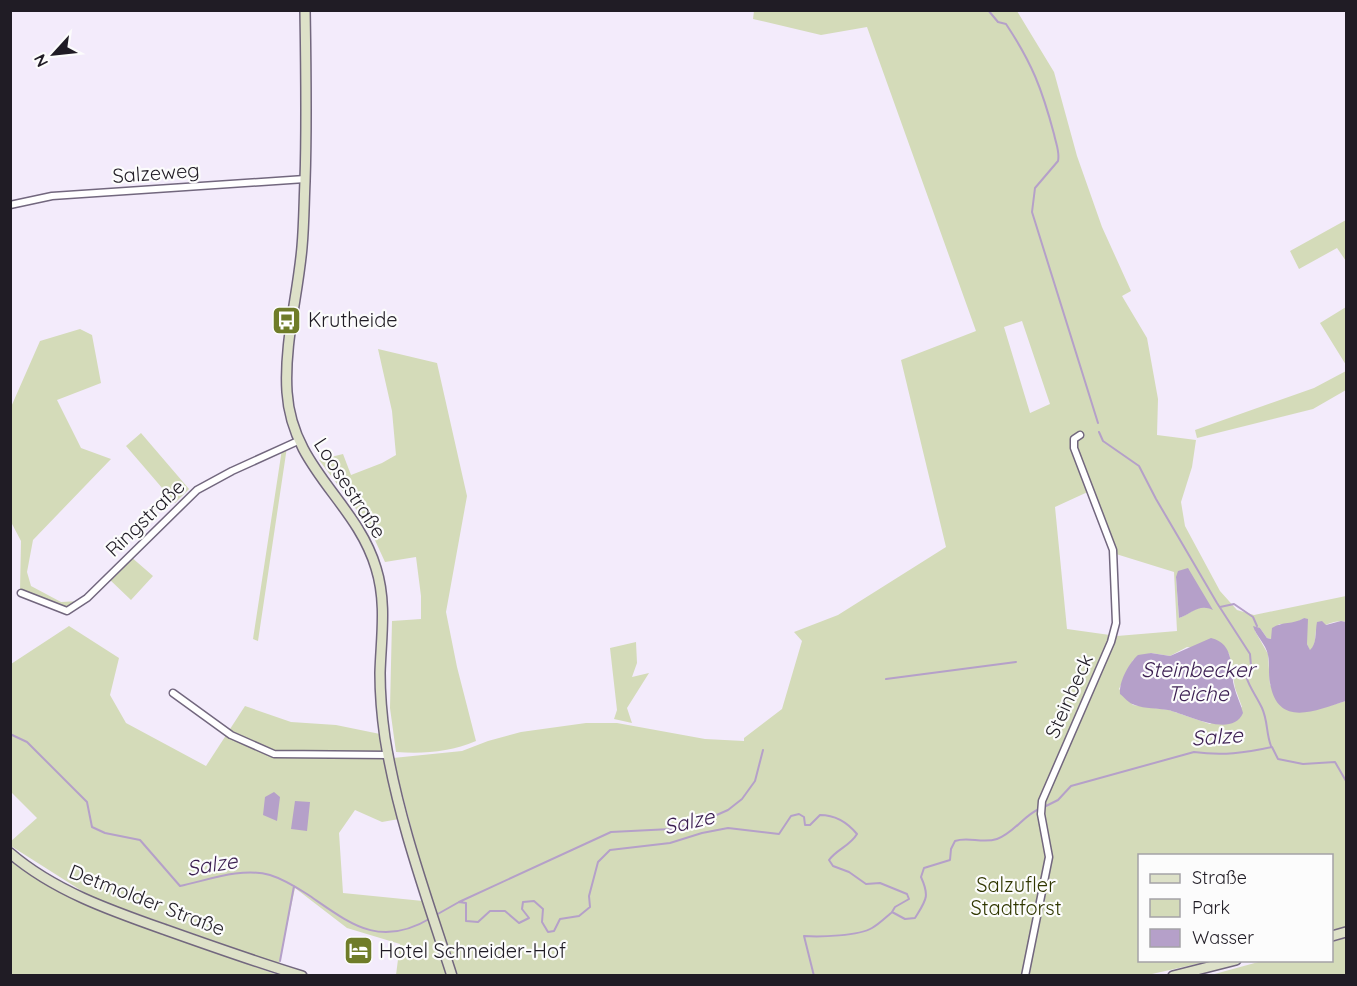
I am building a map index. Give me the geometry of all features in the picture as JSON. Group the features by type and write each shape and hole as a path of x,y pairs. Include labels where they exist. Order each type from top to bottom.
{"street":[{"name":"Loosestraße","path":"305,10 307,134 302,245 287,374 290,411 298,441 322,480 357,524 376,567 381,587 383,614 381,703 389,755 406,826 452,975"},
{"name":"Salzeweg","path":"10,205 52,196 305,179"},
{"name":"Steinbeck","path":"1025,975 1049,857 1041,814 1042,801 1111,642 1116,623 1113,550 1074,448 1074,439 1080,435"},
{"name":"Ringstraße","path":"21,593 67,611 87,598 197,490 232,471 298,441"},
{"path":"173,693 231,735 274,754 389,755"},
{"name":"Detmolder Straße","path":"10,853 35,872 90,901 136,919 302,975"},
{"path":"1173,975 1228,962"}],"green space":[{"name":"Salzufler Stadtforst","path":"754,11 1017,11 1054,72 1077,156 1102,227 1131,291 1122,296 1147,338 1158,399 1157,435 1196,440 1192,467 1181,502 1185,526 1220,591 1237,610 1254,615 1346,596 1346,622 1334,622 1316,630 1314,644 1310,651 1304,618 1294,624 1279,624 1271,639 1267,638 1260,628 1255,631 1268,654 1270,685 1318,709 1346,701 1346,927 1333,930 1333,854 1138,854 1138,962 1206,962 1143,976 456,975 420,861 393,758 462,751 521,732 586,723 617,723 705,739 744,741 744,738 782,709 802,641 794,632 838,615 946,547 901,360 976,331 867,27 821,35 753,19","holes":["1022,321 1050,404 1030,413 1004,327","1092,490 1116,554 1174,572 1177,631 1117,636 1067,629 1055,507","1176,577 1212,609 1199,608 1179,618","1187,647 1229,653 1235,688 1242,707 1210,724 1169,710 1133,705 1119,689 1133,660 1151,653 1170,656"]},
{"path":"1346,220 1346,261 1337,248 1299,269 1290,251"},
{"path":"1346,307 1346,365 1320,323"},
{"path":"80,329 92,335 101,383 57,400 81,448 111,459 33,540 27,572 31,586 61,602 80,601 67,607 20,591 21,541 11,522 11,407 40,341"},
{"path":"378,349 437,363 467,496 446,612 476,741 447,750 417,753 396,752 390,708 392,621 421,619 421,596 416,557 385,562 368,525 319,460 343,454 351,475 396,455 392,411"},
{"path":"1346,371 1346,390 1313,409 1197,438 1195,430 1314,388"},
{"path":"141,433 189,489 175,503 126,446"},
{"path":"287,447 258,641 253,639 282,449"},
{"path":"130,556 153,576 131,600 108,578"},
{"path":"69,626 119,658 110,695 126,723 206,766 245,706 291,722 336,725 380,734 399,819 382,822 355,810 339,833 343,893 423,901 448,975 396,975 400,944 347,928 295,888 279,964 93,898 11,846 10,842 37,818 11,792 11,664"},
{"path":"636,642 637,663 632,677 649,673 627,708 632,723 614,719 617,710 610,648"},
{"path":"10,856 34,875 187,942 278,975 11,975"},
{"path":"1346,938 1346,975 1211,975 1258,962 1333,962 1333,942"}],"water":[{"path":"1188,568 1213,610 1199,608 1179,618 1176,577 1178,571"},
{"name":"Steinbecker Teiche","path":"1304,618 1308,619 1307,644 1310,650 1315,641 1317,622 1322,621 1326,625 1346,622 1346,701 1300,713 1281,706 1274,697 1269,680 1267,651 1253,626 1260,628 1267,638 1271,639 1272,628"},
{"name":"Steinbecker Teiche","path":"1211,638 1224,645 1230,657 1234,686 1243,713 1237,720 1229,724 1208,723 1168,710 1133,704 1120,694 1125,673 1138,655 1151,653 1170,656"},
{"path":"274,792 280,797 277,821 263,815 265,797"},
{"path":"295,801 310,802 307,831 291,829"}],"waterway":[{"path":"988,10 998,22 1006,24 1023,51 1045,103 1054,134 1058,161 1035,188 1032,212 1098,423"},
{"path":"1099,432 1103,441 1139,466 1217,603 1250,654 1251,666 1246,676 1264,713 1271,746"},
{"path":"1220,607 1234,604 1253,617 1257,626"},
{"path":"886,679 1016,662"},
{"name":"Salze","path":"10,734 27,742 87,802 92,827 105,833 140,840 180,886 237,873 259,873 289,883 338,915 366,929 396,932 431,918"},
{"name":"Salze","path":"1044,807 1058,800 1071,786 1194,752 1233,753 1272,747 1278,759 1303,764 1335,762 1346,781"},
{"path":"459,902 611,832 671,829 703,821 728,810 742,799 755,781 763,750"},
{"name":"Salze","path":"436,915 459,902 466,903 466,921 478,922 490,911 505,911 519,923 529,918 522,909 523,902 534,901 543,909 542,922 548,932 554,931 560,919 579,916 590,907 589,896 598,862 610,850 670,843 728,828 779,834 791,816 799,814 804,817 805,825 810,825 820,815 826,815 841,820 849,826 857,834 829,860 833,866 849,872 866,884 880,883 907,894 909,899 895,907 892,912 905,919 915,918 926,898 921,877 924,868 950,860 951,849 955,841 997,839 1039,809"},
{"path":"280,961 294,886"},
{"path":"814,976 804,936 829,936 866,931 891,913"}],"place":[{"name":"Krutheide","path":"287,320"},
{"name":"Hotel Schneider-Hof","path":"358,951"}]}
